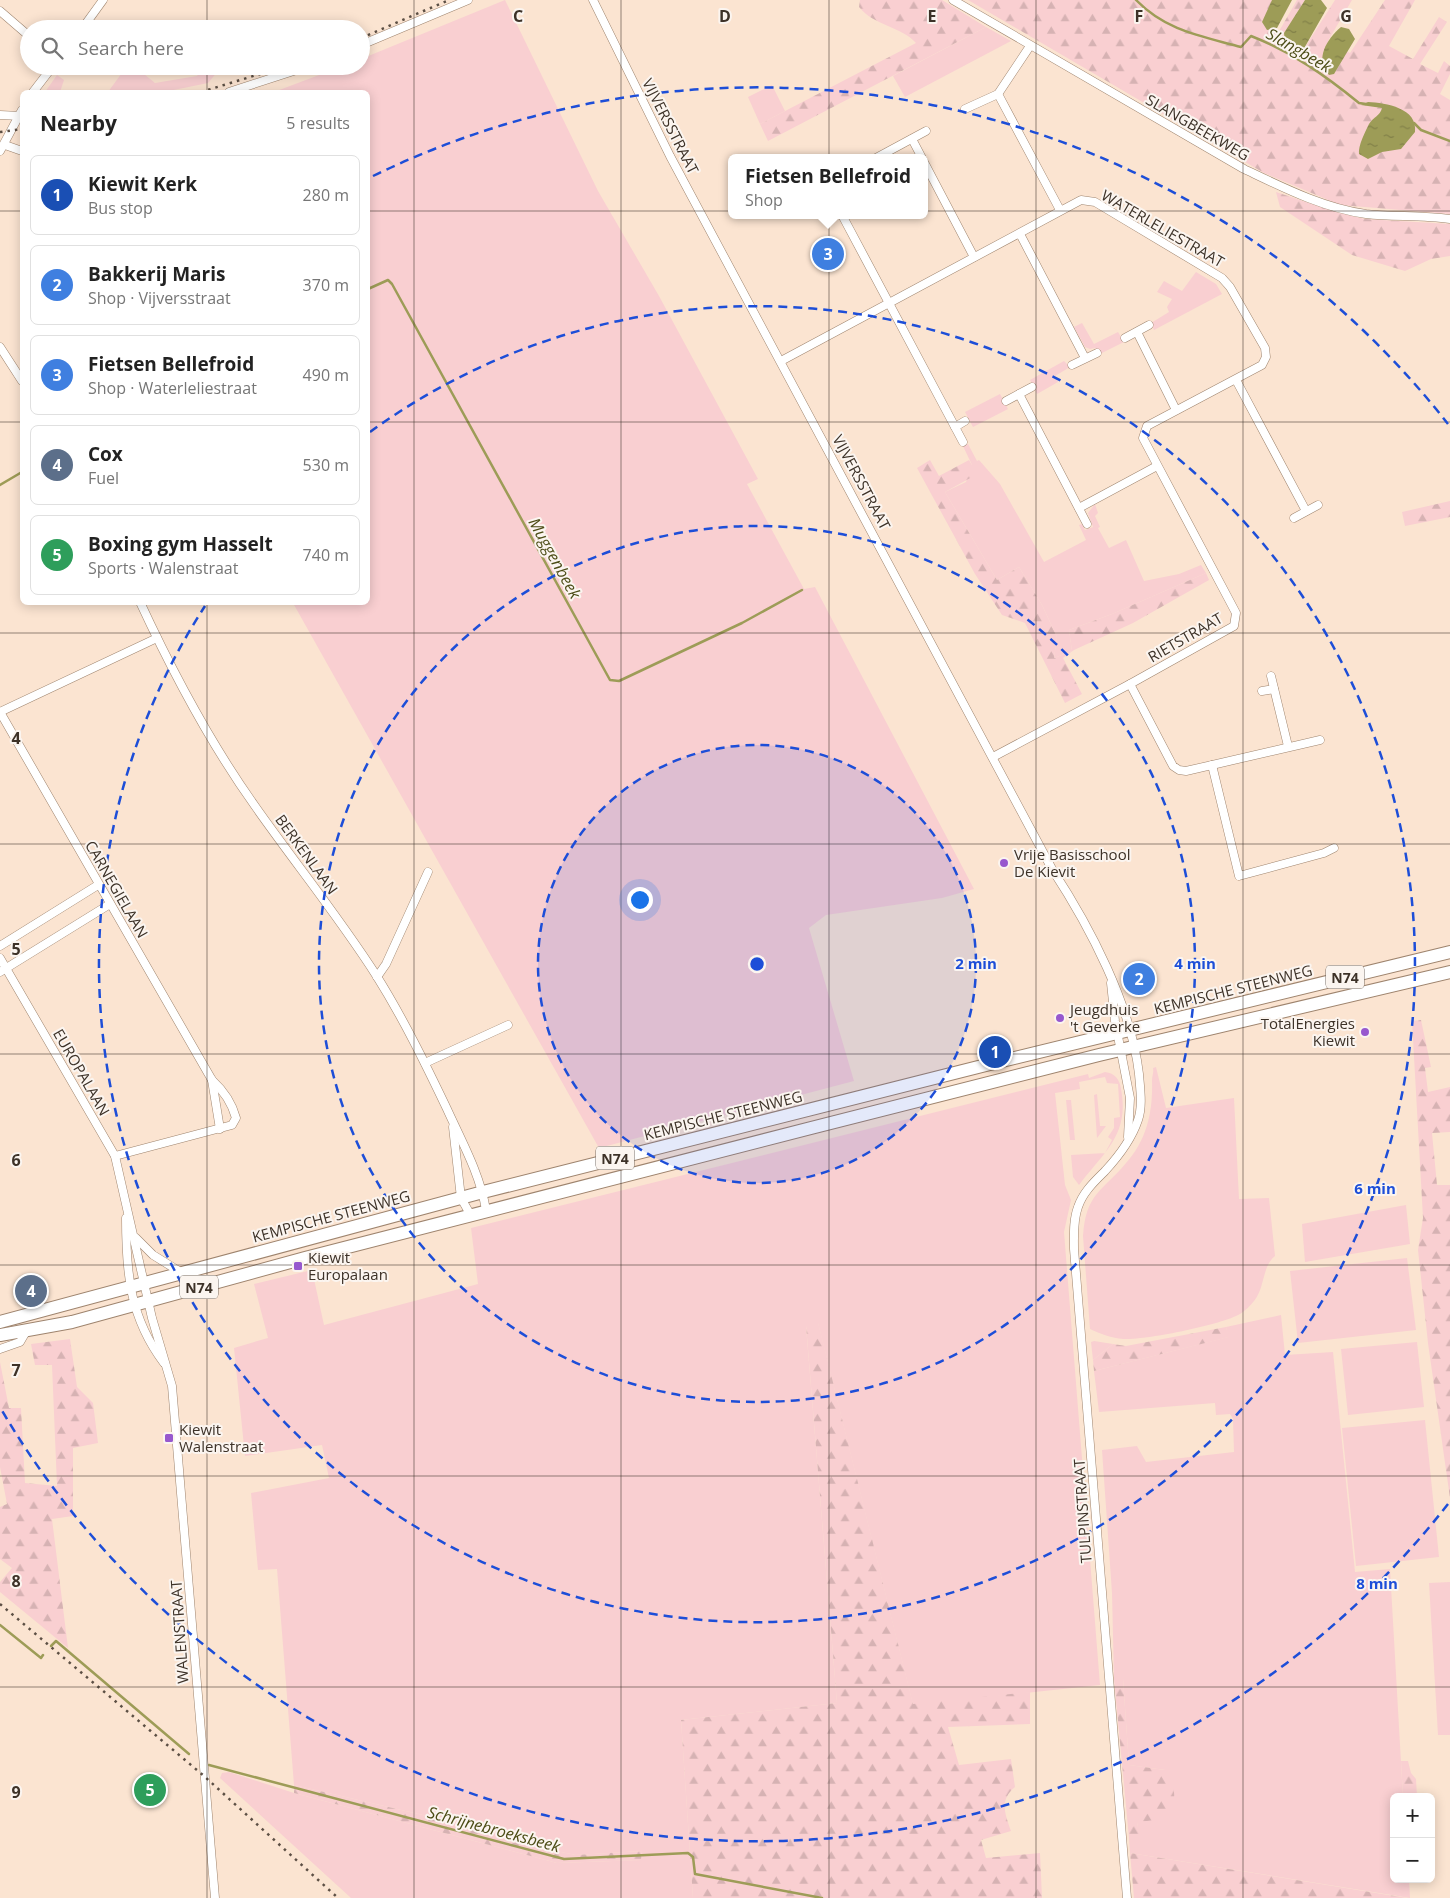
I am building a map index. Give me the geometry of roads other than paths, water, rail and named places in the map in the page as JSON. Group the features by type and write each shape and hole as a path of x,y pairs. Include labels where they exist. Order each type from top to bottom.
{"main road":[{"name":"KEMPISCHE STEENWEG","path":"2,1320 483,1192 998,1062 1450,952"},
{"name":"N74","path":"0,1335 72,1322 470,1214 1121,1050 1450,972"}],"street":[{"path":"89,20 103,0"},
{"path":"370,41 468,0"},
{"name":"VIJVERSSTRAAT","path":"593,0 670,156 1110,976 1125,1008 1134,1047"},
{"name":"SLANGBEEKWEG","path":"953,0 1244,169 1276,184 1341,209 1366,214 1450,220"},
{"path":"0,10 20,28"},
{"path":"965,109 998,94 1030,46"},
{"path":"35,90 46,75"},
{"path":"235,90 281,75"},
{"path":"998,94 1060,210"},
{"path":"0,115 20,113"},
{"path":"20,115 3,148 20,150"},
{"path":"884,154 926,131"},
{"path":"912,139 920,154"},
{"path":"928,170 974,257"},
{"name":"WATERLELIESTRAAT","path":"781,361 1081,200 1095,202 1222,278 1230,286 1265,348 1266,358"},
{"path":"844,219 963,442"},
{"path":"1020,234 1085,358"},
{"path":"1125,338 1149,325"},
{"path":"1136,332 1176,410"},
{"path":"0,346 20,378"},
{"path":"1072,365 1097,352"},
{"name":"RIETSTRAAT","path":"993,756 1130,684 1234,626 1236,613 1143,438 1147,426 1236,380 1262,365 1266,358"},
{"path":"1236,380 1306,511"},
{"path":"1006,400 1032,387"},
{"path":"1019,394 1087,524"},
{"path":"955,427 965,421"},
{"path":"1079,508 1157,466"},
{"path":"1294,518 1318,505"},
{"name":"BERKENLAAN","path":"141,605 156,638 193,706 254,805 346,930 377,976 425,1063 452,1120 483,1192 486,1210"},
{"path":"0,712 156,638"},
{"path":"1271,676 1288,746"},
{"path":"1130,684 1173,766 1179,770 1186,771 1320,740"},
{"path":"1262,691 1274,688"},
{"name":"CARNEGIELAAN","path":"0,712 212,1080 222,1089 233,1108 236,1118 232,1125 220,1129 212,1080"},
{"path":"1212,765 1239,876 1324,854 1334,848"},
{"path":"377,976 386,964 428,872"},
{"path":"0,946 98,885"},
{"path":"3,970 110,904"},
{"name":"EUROPALAAN","path":"0,958 3,970 115,1156 145,1283"},
{"name":"VIJVERSSTRAAT","path":"1110,976 1117,1034"},
{"path":"425,1063 508,1025"},
{"name":"TULPINSTRAAT","path":"1117,1034 1130,1098 1128,1138"},
{"name":"TULPINSTRAAT","path":"1126,1898 1074,1249 1074,1224 1084,1195 1117,1157 1139,1119 1141,1096 1134,1047"},
{"name":"BERKENLAAN","path":"452,1120 461,1198 470,1214"},
{"path":"115,1156 220,1129"},
{"name":"EUROPALAAN","path":"126,1206 126,1262 135,1304"},
{"name":"EUROPALAAN","path":"133,1234 141,1245 153,1255 182,1273"},
{"name":"WALENSTRAAT","path":"145,1283 172,1386 215,1898"},
{"name":"WALENSTRAAT","path":"135,1304 145,1336 165,1364"},
{"path":"0,1349 20,1342 27,1330"}],"water":[{"path":"1272,0 1292,0 1277,28 1267,30 1262,22"},
{"path":"1305,0 1321,0 1327,8 1302,52 1287,42 1284,33"},
{"path":"1341,27 1349,29 1355,39 1334,74 1329,75 1323,62 1324,50 1331,37"},
{"path":"1368,102 1399,108 1411,117 1415,124 1415,132 1401,149 1382,152 1368,159 1359,154 1361,143 1369,124 1380,113 1382,108 1361,105"}],"waterway":[{"name":"Slangbeek","path":"1136,0 1159,19 1185,31 1241,47 1251,36 1266,42 1308,65 1359,103 1366,104"},
{"name":"Slangbeek","path":"1414,123 1421,130 1450,141"},
{"name":"Muggenbeek","path":"370,288 388,280 392,284 610,680 619,681 742,623 802,590"},
{"name":"Muggenbeek","path":"0,485 20,473"},
{"name":"Schrijnebroeksbeek","path":"0,1625 41,1658 43,1655"},
{"name":"Schrijnebroeksbeek","path":"51,1646 56,1641 189,1754"},
{"name":"Schrijnebroeksbeek","path":"209,1765 564,1859 688,1853 693,1857 695,1874 822,1898"}],"railway":[{"path":"370,34 449,0"},
{"path":"208,90 257,75"},
{"path":"0,132 20,129"},
{"path":"0,1604 204,1776 338,1898"}],"place":[{"name":"Fietsen Bellefroid","path":"828,254"},
{"name":"Vrije Basisschool De Kievit","path":"1004,863"},
{"name":"Bakkerij Maris","path":"1139,979"},
{"name":"Jeugdhuis 't Geverke","path":"1060,1018"},
{"name":"TotalEnergies Kiewit","path":"1365,1032"},
{"name":"Kiewit Kerk","path":"995,1052"},
{"name":"Kiewit Europalaan","path":"298,1266"},
{"name":"Cox","path":"31,1291"},
{"name":"Kiewit Walenstraat","path":"169,1438"},
{"name":"Boxing gym Hasselt","path":"150,1790"}]}
